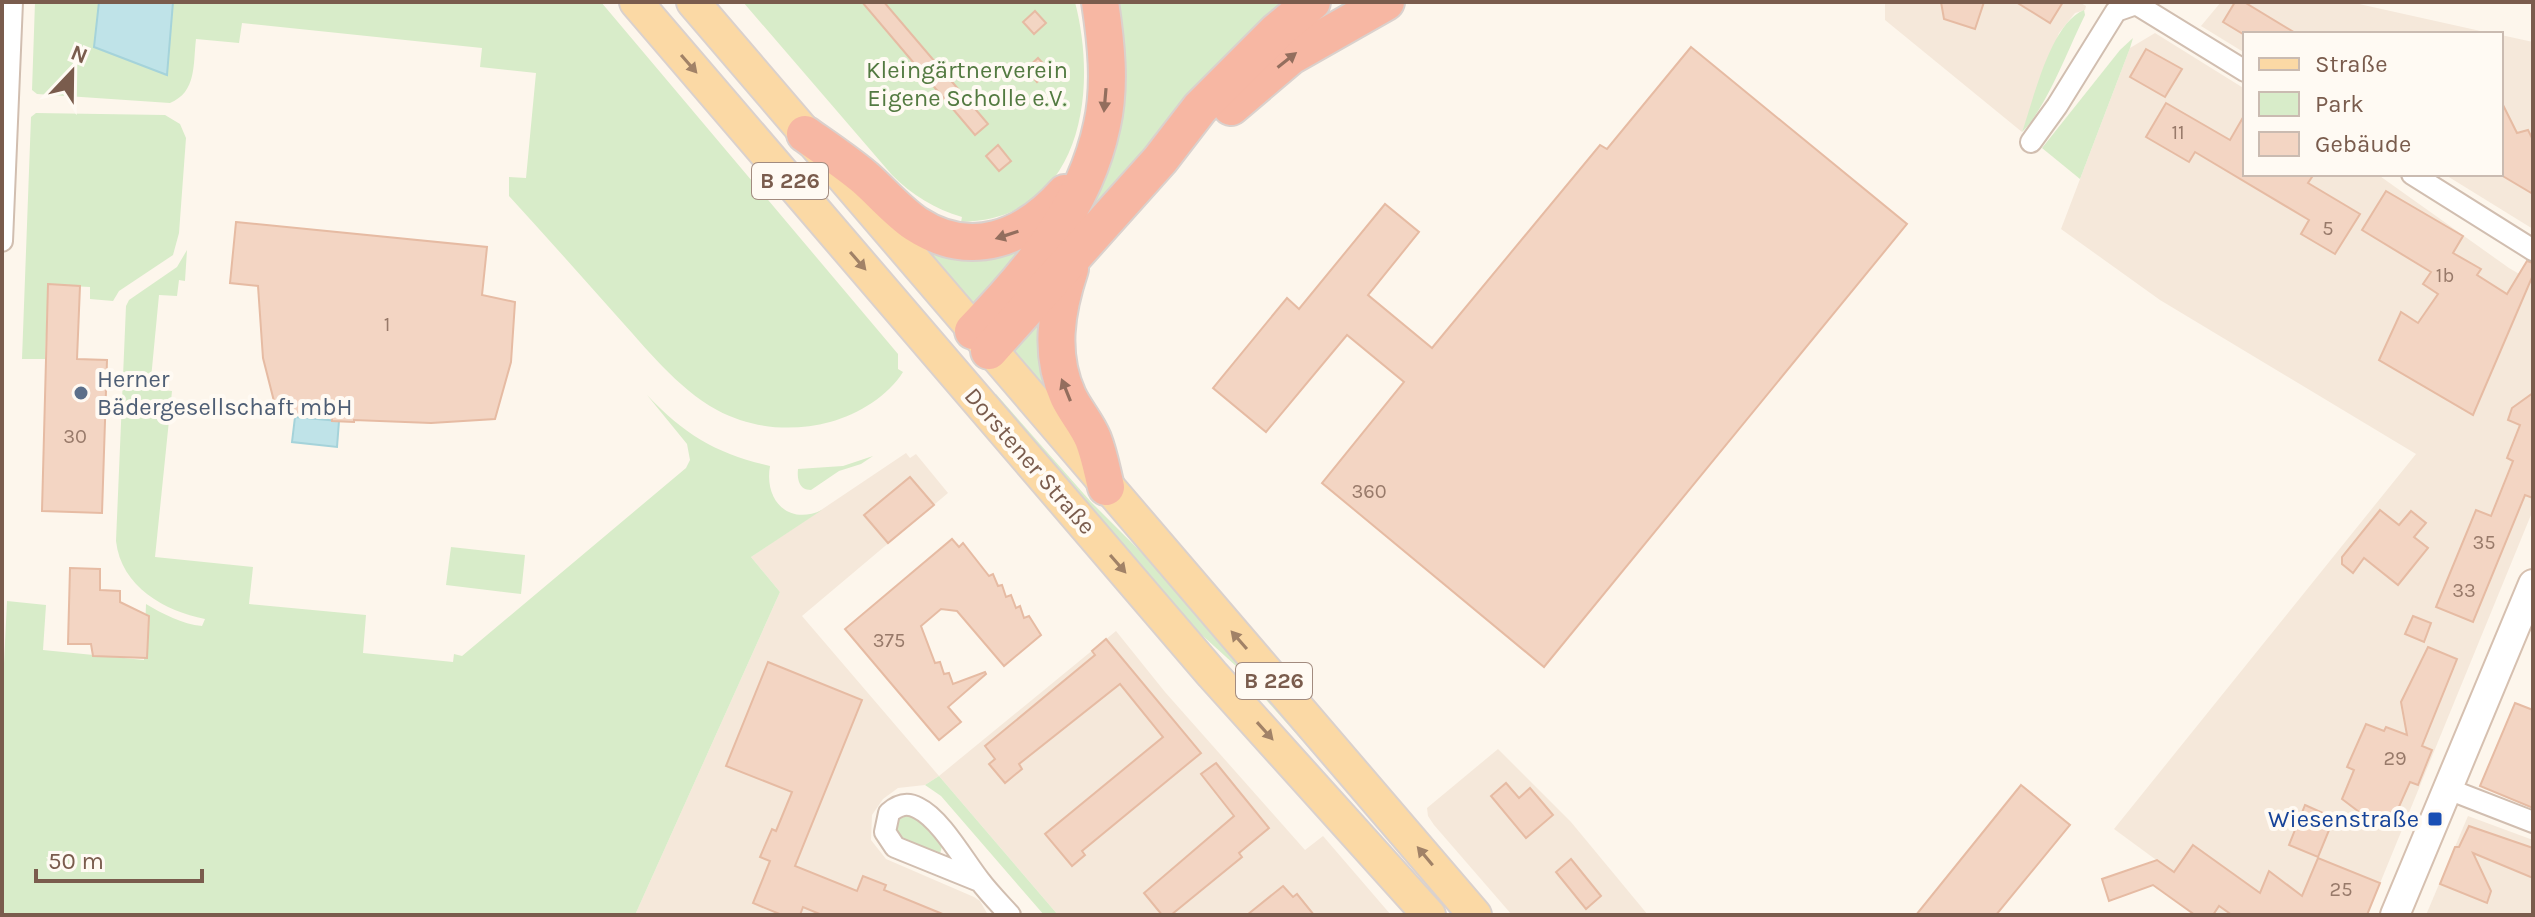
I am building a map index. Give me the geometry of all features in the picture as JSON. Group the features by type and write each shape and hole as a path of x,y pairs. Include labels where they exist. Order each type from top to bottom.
{"highway":[{"path":"981,341 1074,257 1160,160 1200,108 1277,31 1312,2"},
{"path":"1160,160 1214,121 1291,56 1386,2"},
{"path":"981,341 997,306 1064,221 1087,168 1103,122 1107,73 1099,11"},
{"path":"805,134 863,176 916,224 935,233 964,240 996,239 1026,229 1051,209 1087,168"},
{"path":"1074,257 1058,312 1058,364 1069,399 1093,438 1106,487"}],"main road":[{"name":"Dorstener Straße","path":"636,2 1212,674 1429,915"},
{"name":"Dorstener Straße","path":"693,2 1475,915"},
{"path":"950,368 981,341"},
{"path":"2395,915 2533,584"}],"street":[{"path":"2,241 12,2"},
{"path":"2031,142 2116,11 2136,4 2243,70"},
{"path":"2415,176 2533,250"},
{"path":"2448,789 2533,822"},
{"path":"979,881 895,847 885,832 889,813 908,804 924,812 1010,915"}],"shaded area":[{"path":"1885,2 2079,2 2086,6 2085,10 2075,13 2059,33 2022,132 1885,20"},
{"path":"2221,2 2350,2 2485,32 2243,32 2243,52 2201,26"},
{"path":"2155,33 2243,88 2243,176 2380,176 2533,282 2533,510 2367,915 2213,915 2219,906 2114,829 2416,454 2160,300 2061,229 2130,48"},
{"path":"2503,35 2533,42 2533,229 2447,176 2503,176"},
{"path":"906,453 910,458 916,454 948,493 802,616 939,776 925,785 898,788 883,799 872,815 871,840 886,859 974,897 988,915 635,915 780,592 751,557"},
{"path":"1116,631 1165,692 1305,850 1323,836 1391,915 1058,915 939,776"},
{"path":"1498,749 1571,822 1648,915 1512,915 1434,825 1427,808"},
{"path":"2468,816 2533,840 2533,915 2426,915"}],"green space":[{"path":"35,2 99,2 94,47 166,74 173,2 601,2 898,354 898,369 903,372 889,389 862,409 816,425 787,428 758,425 730,416 702,401 650,354 509,196 509,177 526,178 536,73 480,67 482,48 242,23 239,43 196,39 189,85 179,98 170,103 37,94 32,90"},
{"name":"Kleingärtnerverein Eigene Scholle e.V.","path":"743,2 1075,2 1082,38 1084,75 1081,112 1072,146 1056,176 1032,200 1001,216 961,222 962,217 924,200 892,175"},
{"path":"1113,2 1300,2 1053,254"},
{"path":"2084,10 2085,15 2040,109 2022,132 2053,46 2072,18"},
{"path":"2133,38 2130,48 2080,179 2042,148"},
{"path":"36,113 165,115 180,124 186,138 179,233 173,255 119,291 113,301 90,299 90,287 48,285 45,359 22,359 31,117"},
{"path":"1045,229 974,308 911,236"},
{"path":"187,250 185,281 179,280 177,296 159,295 150,389 172,391 155,557 253,567 249,604 366,615 363,653 453,662 454,654 462,656 686,468 690,460 687,444 647,395 703,441 770,466 771,489 781,507 799,515 822,510 751,557 780,592 635,915 2,915 2,705 7,601 46,605 43,650 144,660 146,604 187,623 202,626 205,619 175,610 147,594 126,571 116,541 126,306 129,300 177,267"},
{"path":"1047,305 1073,420 1010,351"},
{"path":"996,394 1091,502 1172,583 1335,771 1331,773 1236,666 1182,617 993,396"},
{"path":"873,456 861,464 839,471 811,490 801,486 798,469 843,466"},
{"path":"451,547 525,555 521,594 446,585"},
{"path":"939,776 1058,915 1044,915 941,796 925,785"},
{"path":"909,814 917,818 942,846 940,854 896,836 895,822 899,816"}],"water":[{"path":"99,2 173,2 167,75 94,47"},
{"path":"295,417 339,421 337,447 292,442"}],"building":[{"path":"862,2 884,2 988,124 975,135"},
{"path":"1941,2 1984,2 1975,29 1944,19"},
{"path":"2016,2 2063,2 2050,23"},
{"path":"2235,2 2244,2 2294,32 2243,34 2223,22"},
{"path":"1035,11 1046,23 1034,34 1023,22"},
{"path":"1691,47 1907,224 1544,667 1322,483 1404,382 1347,335 1266,432 1213,388 1287,298 1299,309 1385,204 1419,232 1368,295 1432,348 1600,145 1607,149"},
{"path":"2146,49 2182,69 2165,97 2130,77"},
{"path":"1038,58 1050,71 1037,82 1026,69"},
{"path":"2166,103 2230,140 2243,117 2243,176 2313,176 2308,183 2360,214 2335,254 2301,234 2309,220 2195,152 2189,162 2146,137"},
{"path":"2503,105 2517,133 2528,130 2533,140 2533,194 2503,176"},
{"path":"998,145 1011,161 999,171 986,156"},
{"path":"2386,191 2463,236 2453,253 2481,269 2477,275 2507,294 2527,261 2533,263 2533,275 2473,415 2379,360 2401,312 2418,323 2438,294 2423,284 2431,272 2362,230"},
{"path":"236,222 487,247 482,295 515,302 511,362 495,419 431,423 332,421 332,418 276,409 263,358 258,286 230,283"},
{"path":"48,284 80,286 77,359 107,360 102,513 42,511"},
{"path":"2533,393 2533,498 2525,495 2473,622 2436,607 2476,510 2491,516 2513,461 2507,458 2520,425 2508,420 2512,408"},
{"path":"910,477 934,505 888,543 864,515"},
{"path":"2380,510 2399,525 2411,511 2426,523 2414,537 2428,548 2398,585 2364,558 2353,573 2342,564 2342,557"},
{"path":"952,539 959,547 963,543 989,576 993,574 998,586 1002,585 1006,597 1011,595 1016,608 1020,606 1024,618 1029,616 1041,635 1004,666 957,611 941,609 921,626 935,663 940,662 944,674 949,673 953,684 986,674 948,707 961,722 939,740 845,629"},
{"path":"70,568 100,569 100,590 120,591 120,602 149,616 147,658 93,656 91,644 68,644"},
{"path":"2413,616 2431,623 2424,642 2405,634"},
{"path":"1106,639 1201,753 1082,851 1085,855 1072,866 1045,834 1163,737 1120,684 1019,764 1022,769 1005,783 989,764 995,759 985,746 1095,655 1092,651"},
{"path":"2428,647 2457,659 2422,746 2432,750 2418,785 2410,782 2389,829 2375,824 2342,799 2354,770 2347,767 2366,724 2407,735 2401,702"},
{"path":"768,662 862,700 795,866 857,891 863,876 886,885 884,890 945,915 822,915 803,907 800,915 782,915 753,903 770,861 760,857 772,829 776,831 792,792 726,766"},
{"path":"2515,703 2533,710 2533,808 2480,786"},
{"path":"1216,763 1269,828 1239,853 1242,857 1171,915 1162,915 1144,893 1234,816 1201,774"},
{"path":"1506,783 1519,798 1530,788 1553,815 1526,838 1491,796"},
{"path":"2021,785 2070,825 1996,915 1916,915"},
{"path":"2305,805 2334,818 2318,857 2289,845"},
{"path":"2469,826 2533,848 2533,878 2473,853 2491,891 2487,903 2440,884 2455,847 2459,847"},
{"path":"2193,845 2260,893 2269,871 2302,896 2318,858 2380,883 2367,915 2232,915 2219,906 2213,915 2195,915 2153,885 2109,901 2102,879 2157,860 2174,872"},
{"path":"1571,859 1601,896 1586,909 1556,872"},
{"path":"1283,886 1293,897 1297,894 1314,915 1247,915"}],"place":[{"name":"Herner Bädergesellschaft mbH","path":"81,393"},
{"name":"Wiesenstraße","path":"2435,819"}]}
